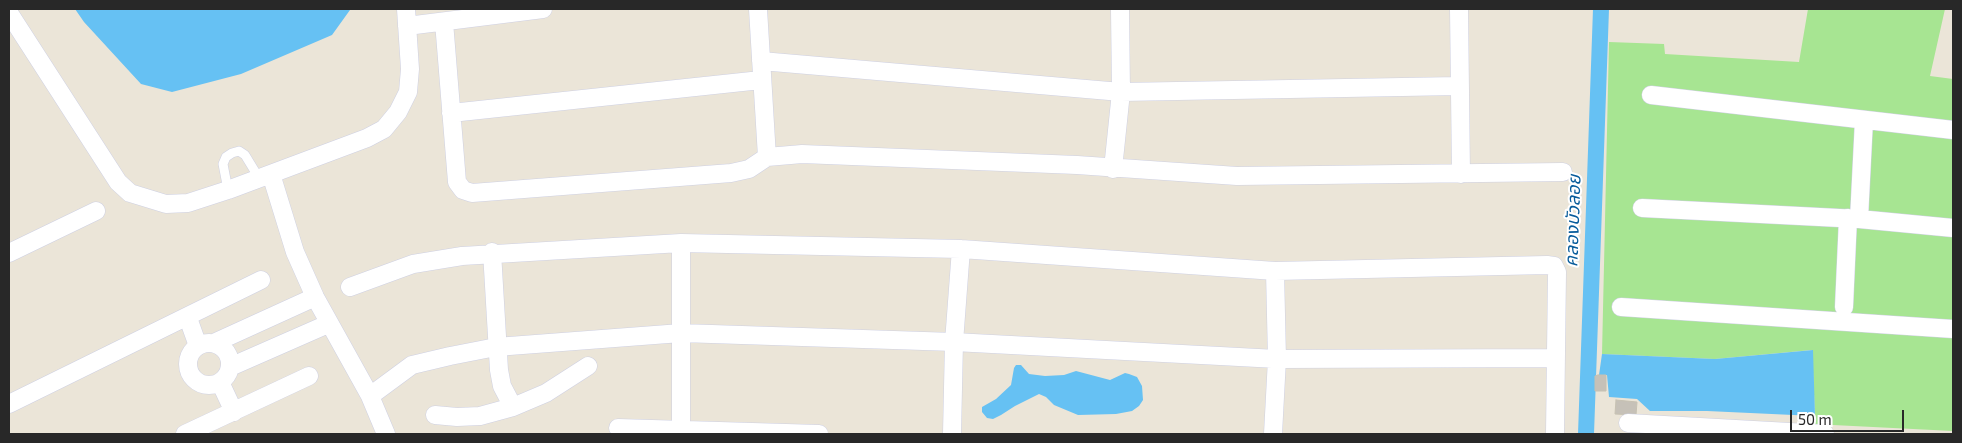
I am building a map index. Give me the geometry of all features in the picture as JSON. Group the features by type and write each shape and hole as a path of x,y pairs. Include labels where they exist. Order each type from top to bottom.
{"street":[{"path":"9,13 15,38 118,182 130,192 166,204 188,203 228,190 367,138 384,129 398,112 408,92 410,69 407,17 444,22 543,9"},
{"path":"758,9 767,157"},
{"path":"1113,169 1121,92 1120,9"},
{"path":"1459,9 1458,86 1461,174"},
{"path":"444,22 457,182 463,190 472,193 731,173 749,169 767,157 802,154 1077,165 1113,169 1236,176 1563,172"},
{"path":"761,61 1121,92 1458,86"},
{"path":"451,113 761,80"},
{"path":"1651,95 1953,130"},
{"path":"1844,307 1864,120"},
{"path":"265,176 315,297 328,324 370,396 386,434"},
{"path":"1642,208 1853,219 1953,228"},
{"path":"9,253 96,211"},
{"path":"681,243 681,432"},
{"path":"350,287 414,264 492,252 681,243 961,249 1275,271 1547,264 1554,266 1557,272 1555,434"},
{"path":"952,434 954,342 961,249"},
{"path":"492,252 496,347 502,386 513,407"},
{"path":"1273,434 1277,360 1275,271"},
{"path":"9,404 188,318 261,280"},
{"path":"188,318 206,345 227,352 230,367 227,376 220,382 204,384 190,375 188,359 206,345 315,297"},
{"path":"1621,307 1953,329"},
{"path":"230,367 328,324"},
{"path":"370,396 412,365 496,347 681,333 954,342 1277,360 1556,358"},
{"path":"434,415 456,417 480,416 513,407 546,393 588,366"},
{"path":"185,434 308,376"},
{"path":"220,382 234,412"},
{"path":"1628,423 1677,431 1825,434"},
{"path":"618,428 681,432 819,434"}],"lane":[{"path":"228,190 223,164 226,157 232,153 238,151 246,156 265,176"}],"green space":[{"path":"1808,9 1945,9 1930,76 1953,79 1953,431 1813,424 1815,416 1812,350 1715,359 1602,354 1609,42 1664,44 1665,54 1799,62"}],"water":[{"path":"75,9 350,10 332,35 241,74 172,92 141,84 84,22"},
{"path":"1813,350 1815,416 1707,411 1650,411 1637,399 1609,397 1607,375 1599,375 1602,354 1715,359"},
{"path":"1016,365 1021,365 1029,374 1045,376 1064,375 1076,371 1110,380 1125,373 1129,374 1137,377 1142,386 1143,400 1132,411 1116,414 1078,415 1054,405 1046,397 1039,394 993,419 987,418 982,412 982,407 996,399 1011,385"}],"building":[{"path":"1606,375 1606,391 1595,391 1595,376"},
{"path":"1616,400 1637,402 1636,415 1615,414"}],"waterway":[{"name":"คลองบัวลอย","path":"1586,434 1601,9"}]}
